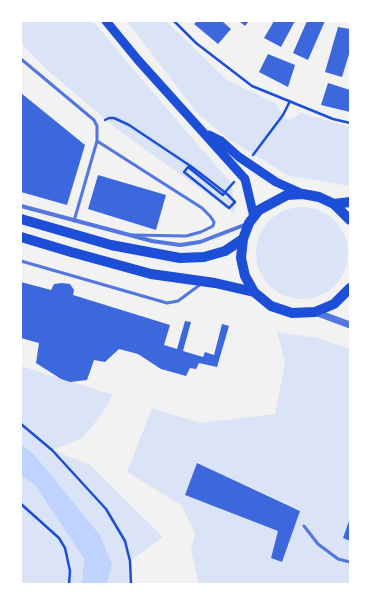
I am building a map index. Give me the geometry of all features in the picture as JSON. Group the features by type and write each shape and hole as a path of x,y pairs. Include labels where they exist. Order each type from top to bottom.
{"highway":[{"path":"350,220 334,204 319,197 303,194 287,195 259,210 252,220 243,239 241,258 245,276 254,292 271,306 292,313 314,312 334,304 350,289"},
{"path":"334,204 350,202"},
{"path":"21,219 111,245 180,258 204,257 225,251 243,239"},
{"path":"21,237 151,274 206,281 254,292"}],"main road":[{"path":"106,21 138,60 245,179 252,220"},
{"path":"203,132 221,141 239,158 276,182 303,194"}],"street":[{"path":"21,206 126,235 180,245 200,242 252,220"},
{"path":"314,312 350,325"}],"lane":[{"path":"21,59 94,120 97,126 97,141 74,221"},
{"path":"97,141 202,208 214,222 213,226 201,232 186,236 126,235"},
{"path":"21,261 167,303 178,301 206,281"},
{"path":"304,526 318,544 338,559 350,562"}],"path":[{"path":"174,21 196,43 252,86 333,119 350,123"},
{"path":"251,159 283,115 290,101"},
{"path":"105,120 114,118 129,125 192,167 235,202 230,208 184,172 188,167 225,195"},
{"path":"225,195 236,178"},
{"path":"21,424 52,450 106,509 125,541 130,561 131,584"},
{"path":"21,504 59,538 65,548 70,571 69,584"}],"shaded area":[{"path":"21,21 93,21 232,184 235,214 117,129 46,69 21,43"},
{"path":"127,21 166,21 227,80 275,103 288,121 301,113 350,127 350,186 289,176 228,139 197,113"},
{"path":"302,207 320,210 335,220 345,235 348,253 345,271 335,286 320,296 302,299 284,296 269,286 259,271 256,253 259,235 269,220 284,210"},
{"path":"277,332 317,338 350,349 350,584 199,584 191,550 195,533 181,505 127,472 152,408 200,423 275,414 285,363","holes":["197,463 300,510 282,562 271,557 278,531 185,495"]},
{"path":"21,366 113,395 99,418 82,438 53,450 90,465 163,537 130,561 129,584 107,584 112,564 100,535 34,454 21,444"},
{"path":"21,476 35,485 84,559 82,584 21,584"}],"water":[{"path":"21,444 34,454 100,535 112,564 107,584 82,584 84,559 35,485 21,476"}],"building":[{"path":"197,21 222,21 231,29 218,44 194,24"},
{"path":"239,21 249,21 245,26"},
{"path":"274,21 295,21 281,47 264,38"},
{"path":"307,21 325,21 308,60 293,53"},
{"path":"338,27 350,29 350,51 342,77 325,72"},
{"path":"268,54 295,65 288,87 259,72"},
{"path":"328,83 350,90 350,112 321,105"},
{"path":"21,93 85,145 67,205 21,192"},
{"path":"98,175 166,195 156,230 88,209"},
{"path":"21,282 51,290 54,284 70,284 74,290 73,295 170,325 164,345 177,349 185,321 191,322 183,351 203,357 205,352 214,355 222,324 229,326 217,367 199,363 196,369 190,368 186,376 161,369 138,354 119,349 105,362 94,360 87,380 70,382 61,379 36,363 39,343 21,338"},
{"path":"197,463 300,511 282,562 271,558 278,531 185,495"},
{"path":"350,518 350,541 343,538"}]}
